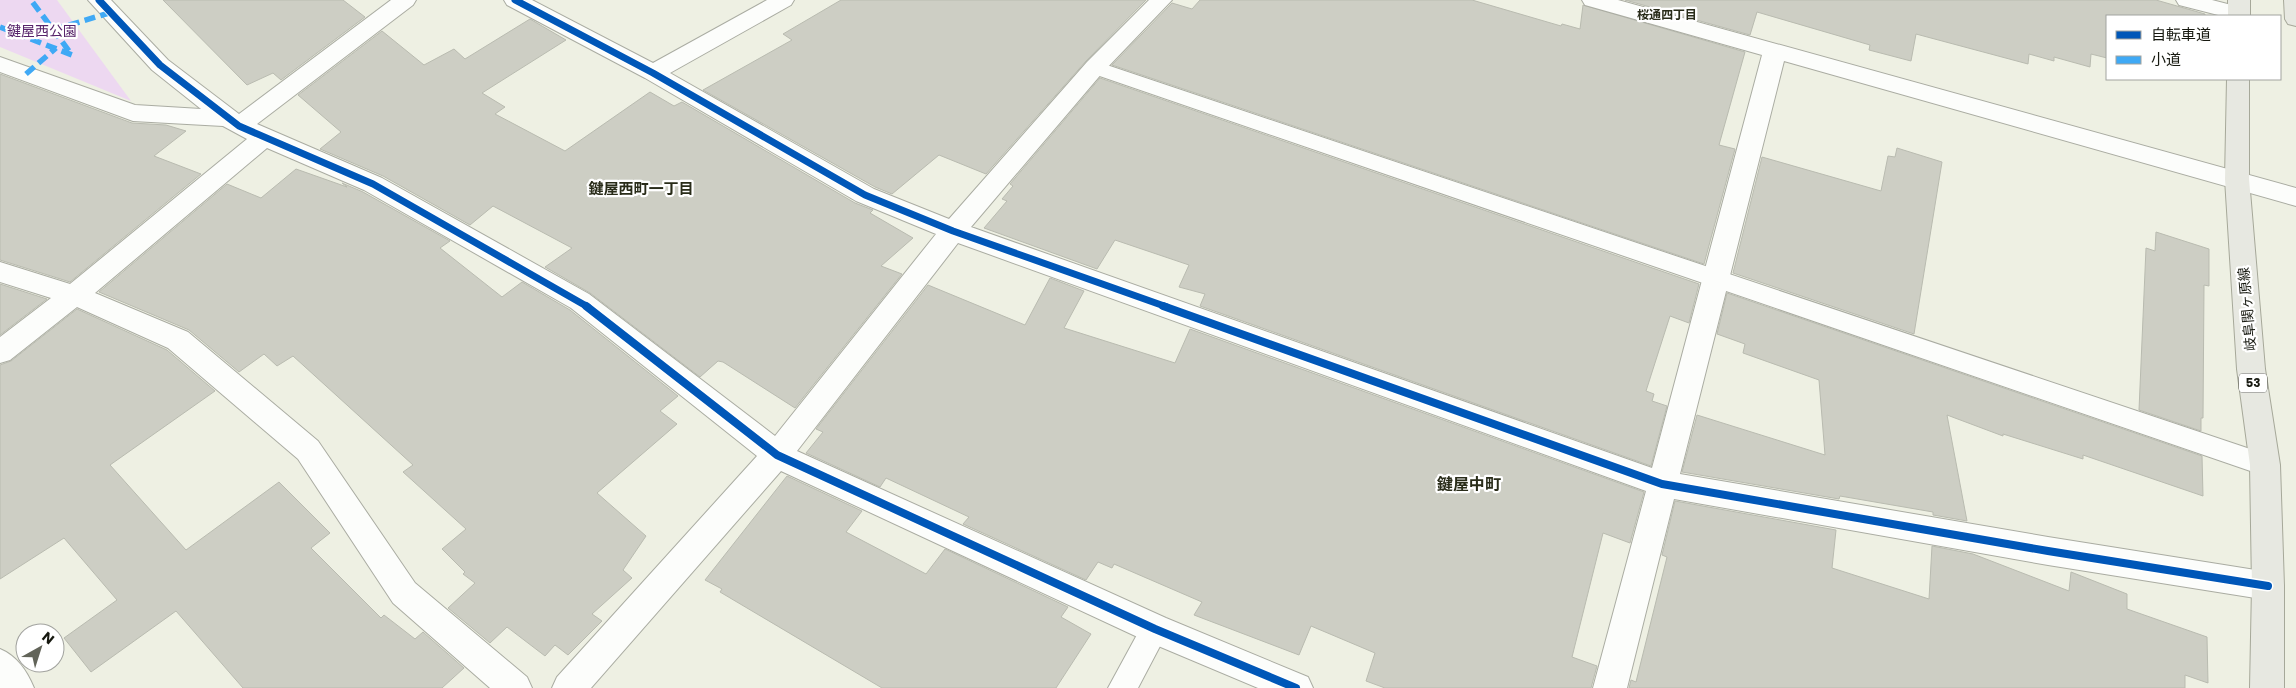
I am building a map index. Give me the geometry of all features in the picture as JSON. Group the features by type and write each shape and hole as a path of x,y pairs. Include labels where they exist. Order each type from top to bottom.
{"main road":[{"path":"2295,0 2296,18"},
{"name":"岐阜関ヶ原線","path":"2238,80 2236,179 2252,369 2264,465 2268,586 2267,688"}],"street":[{"path":"99,0 160,65 234,122 373,184 580,300 777,455 1155,629 1296,688"},
{"path":"0,64 133,113 234,122 405,0"},
{"path":"514,0 653,73 865,195 953,231 1662,484 2048,551 2268,586"},
{"path":"653,73 783,0"},
{"path":"569,688 777,455 953,231 1095,67 1161,0"},
{"path":"1593,0 2296,197"},
{"path":"2187,0 2239,10"},
{"path":"1610,688 1775,50"},
{"path":"0,352 74,295 265,137"},
{"path":"0,272 74,295 178,340 308,450 404,593 515,688"},
{"path":"0,665 17,688"}],"lane":[{"path":"1095,67 2264,465"},
{"path":"1122,688 1155,629"}],"green space":[{"name":"鍵屋西公園","path":"0,0 57,0 131,101 0,47"}],"building":[{"path":"163,0 343,0 365,17 281,80 273,73 247,85"},
{"path":"841,0 1146,0 1086,61 986,174 939,155 892,194 875,187 703,90 792,40 783,34"},
{"path":"1200,0 1472,0 1561,26 1562,24 1580,29 1583,5 1745,52 1719,145 1735,149 1704,264 1112,65 1172,3 1192,9"},
{"path":"1625,0 2156,0 2205,14 2106,15 2106,58 2091,54 2090,67 2054,57 2054,61 2029,54 2028,64 1916,34 1911,61 1869,50 1870,45 1757,12 1750,35"},
{"path":"530,19 566,40 482,93 505,107 495,114 565,151 650,92 674,106 682,102 855,203 873,210 870,213 913,238 881,266 902,274 795,408 723,362 718,361 700,377 590,293 545,267 572,248 493,206 470,225 383,176 320,149 341,132 298,95 382,31 424,65 454,49 465,59"},
{"path":"0,74 132,123 166,125 186,131 154,156 201,174 70,282 0,260"},
{"path":"1100,78 1699,284 1689,323 1670,316 1646,391 1654,394 1652,401 1667,406 1651,466 1200,306 1205,294 1179,287 1189,265 1115,240 1097,269 984,228 1007,201 1002,199 1013,186 1010,184"},
{"path":"1897,148 1942,162 1914,334 1733,273 1762,157 1881,191 1888,156 1895,157"},
{"path":"296,169 347,187 342,183 363,192 450,241 440,248 502,297 522,282 570,310 678,396 660,411 677,424 597,493 646,536 623,570 632,578 592,614 602,621 568,655 555,645 545,656 507,627 490,643 448,608 475,583 463,574 465,572 442,549 466,529 403,472 413,465 293,356 277,366 264,354 239,372 189,330 99,292 227,184 261,198"},
{"path":"2156,232 2209,249 2209,286 2204,285 2203,418 2201,418 2201,431 2139,410 2146,248 2155,251"},
{"path":"1050,278 1084,291 1064,328 1175,363 1190,329 1644,492 1630,543 1603,533 1572,657 1597,666 1591,688 1385,688 1366,681 1375,653 1311,626 1299,655 1194,615 1202,602 1114,564 1112,568 1098,562 1086,580 963,524 969,517 886,478 880,487 806,453 823,432 816,429 928,285 1025,325"},
{"path":"0,284 47,299 0,335"},
{"path":"1727,293 2202,456 2203,496 2083,455 2083,459 2003,434 2003,436 1947,415 1967,521 1933,515 1933,512 1840,496 1839,499 1682,472 1697,415 1825,455 1819,380 1743,353 1745,344 1717,334"},
{"path":"77,309 167,350 215,391 110,465 186,550 279,482 330,533 311,548 381,618 384,615 415,639 423,632 464,668 442,688 243,688 176,611 91,672 65,637 117,600 64,538 0,579 0,365 11,361"},
{"path":"787,476 862,511 846,532 926,574 945,549 1068,607 1061,617 1091,634 1056,688 882,688 720,592 722,589 705,580"},
{"path":"1675,501 1836,530 1832,568 1929,599 1932,546 1973,554 2069,591 2071,572 2127,594 2127,609 2207,637 2208,683 2185,675 2185,688 1629,688 1631,680 1636,682 1667,557 1662,555"}],"marked path":[{"path":"0,27 72,55 31,0"},
{"path":"53,30 109,13"},
{"path":"26,74 56,48"}],"cycle path":[{"path":"99,0 160,65 239,126 373,184 580,301 777,455 1155,629 1296,688"},
{"path":"515,0 653,73 865,195 953,231 1662,484 2048,551 2268,586"}],"district":[{"name":"桜通四丁目","path":"1667,15"},
{"name":"鍵屋西町一丁目","path":"641,189"},
{"name":"鍵屋中町","path":"1469,484"}]}
